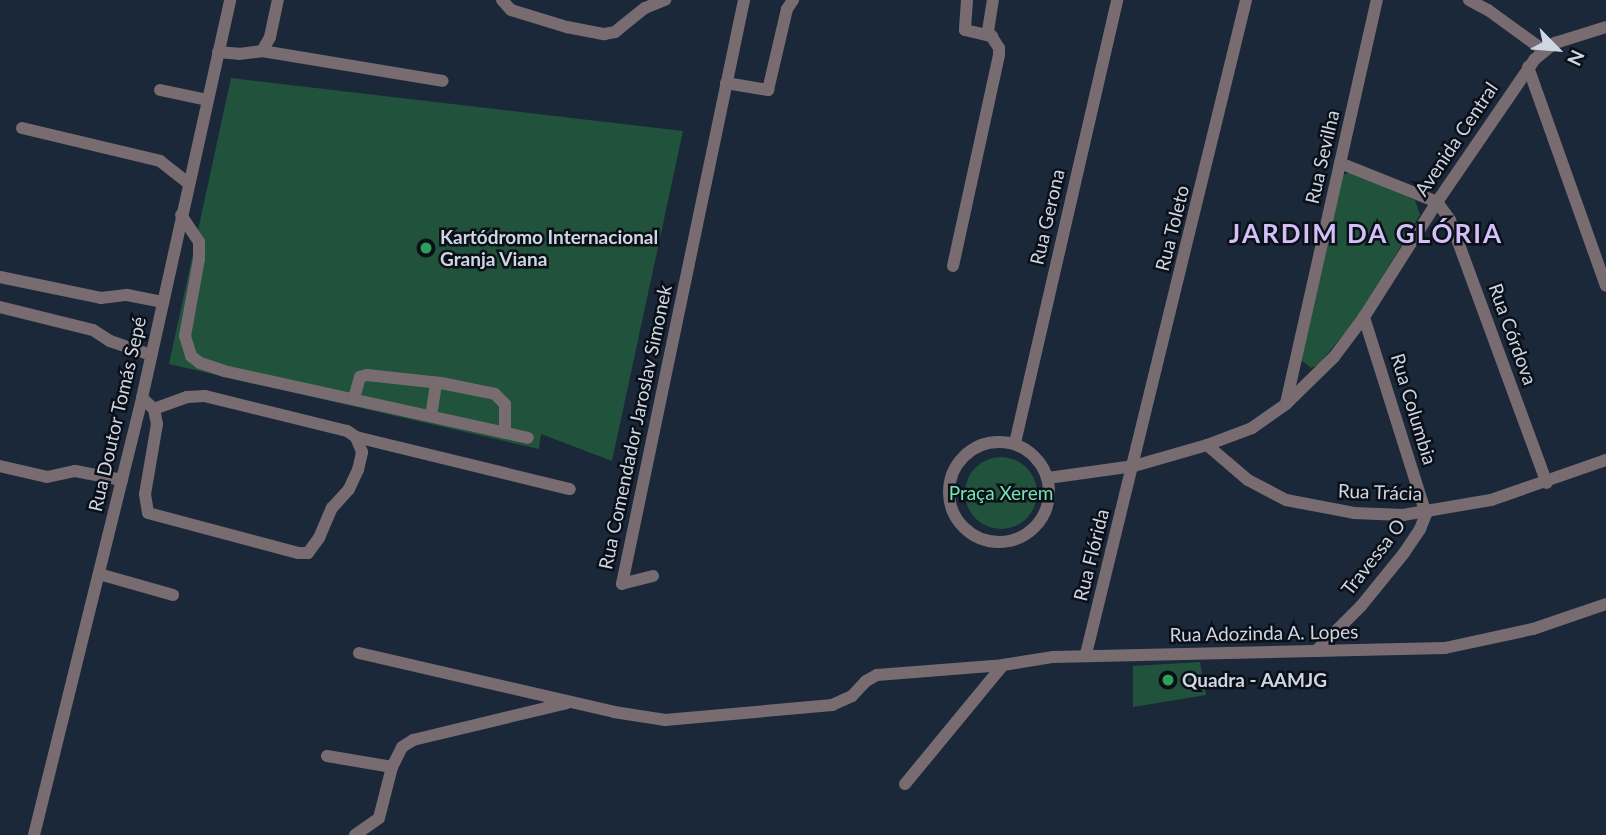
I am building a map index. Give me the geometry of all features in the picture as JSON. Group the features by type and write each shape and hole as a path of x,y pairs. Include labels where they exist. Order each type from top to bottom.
{"street":[{"name":"Rua Doutor Tomás Sepé","path":"34,835 142,398 230,0"},
{"path":"262,51 271,37 278,0"},
{"path":"502,0 511,10 567,27 604,34 615,32 645,8 665,0"},
{"name":"Rua Comendador Jaroslav Simonek","path":"653,576 622,583 744,0"},
{"path":"726,83 768,90 787,9 793,0"},
{"path":"967,0 965,30 992,36"},
{"path":"953,266 999,55 987,24 993,0"},
{"name":"Rua Gerona","path":"1015,443 1117,0"},
{"name":"Rua Toleto","path":"1134,466 1246,0"},
{"name":"Rua Sevilha","path":"1286,404 1377,0"},
{"path":"1469,0 1488,10 1543,50"},
{"name":"Avenida Central","path":"1048,478 1134,466 1207,445 1252,428 1286,404 1334,356 1364,317 1437,202 1543,50 1555,43 1606,27"},
{"path":"218,52 239,54 262,51 443,81"},
{"path":"1528,68 1606,286"},
{"path":"160,90 207,100"},
{"path":"22,128 160,161 188,183"},
{"path":"1340,163 1437,202"},
{"name":"Rua Córdova","path":"1437,202 1457,237 1547,483"},
{"path":"181,215 199,242 199,260 185,335 191,356 200,363 224,371 528,438"},
{"path":"0,277 101,298 127,295 163,302"},
{"path":"0,307 93,330 110,341 151,355"},
{"name":"Rua Columbia","path":"1364,317 1426,514"},
{"path":"355,398 360,377 367,375 436,383 502,398 507,413 505,433"},
{"path":"431,416 436,383"},
{"path":"154,409 187,397 205,396 347,431 356,437 570,489"},
{"path":"142,398 154,409 157,424 145,502 148,513 298,554 308,553 314,548 332,508 354,480 362,452 356,437"},
{"path":"998,441 1015,443 1029,451 1041,463 1048,478 1050,494 1038,525 1025,536 1009,542 993,542 977,537 963,527 954,514 949,498 950,481 956,465 967,453 982,444 998,441"},
{"name":"Rua Trácia","path":"1207,445 1248,480 1286,500 1354,513 1426,514 1491,500 1547,483 1606,460"},
{"path":"0,466 47,477 75,471 122,481"},
{"name":"Rua Flórida","path":"1086,654 1134,466"},
{"name":"Travessa O","path":"1316,651 1362,606 1404,553 1420,529 1426,514"},
{"path":"99,574 173,595"},
{"name":"Rua Adozinda A. Lopes","path":"359,653 569,702 665,720 802,709 844,701 877,675 1003,665 1086,654 1445,648 1533,629 1606,604"},
{"path":"905,784 1003,665"},
{"path":"355,835 379,818 392,767 402,747 413,740 569,702"},
{"path":"327,756 392,767"}],"green space":[{"name":"Kartódromo Internacional Granja Viana","path":"231,78 683,131 612,461 541,434 539,449 169,364"},
{"path":"1351,172 1415,200 1420,215 1358,317 1318,365 1311,368 1301,360 1343,175"},
{"name":"Praça Xerem","path":"994,457 1008,457 1027,467 1037,486 1037,500 1027,519 1008,529 994,529 975,519 965,500 965,486 975,467"},
{"name":"Quadra - AAMJG","path":"1200,662 1206,695 1133,707 1133,666"}],"place":[{"name":"Kartódromo Internacional Granja Viana","path":"426,248"},
{"name":"Quadra - AAMJG","path":"1168,680"}],"district":[{"name":"JARDIM DA GLÓRIA","path":"1366,234"}]}
